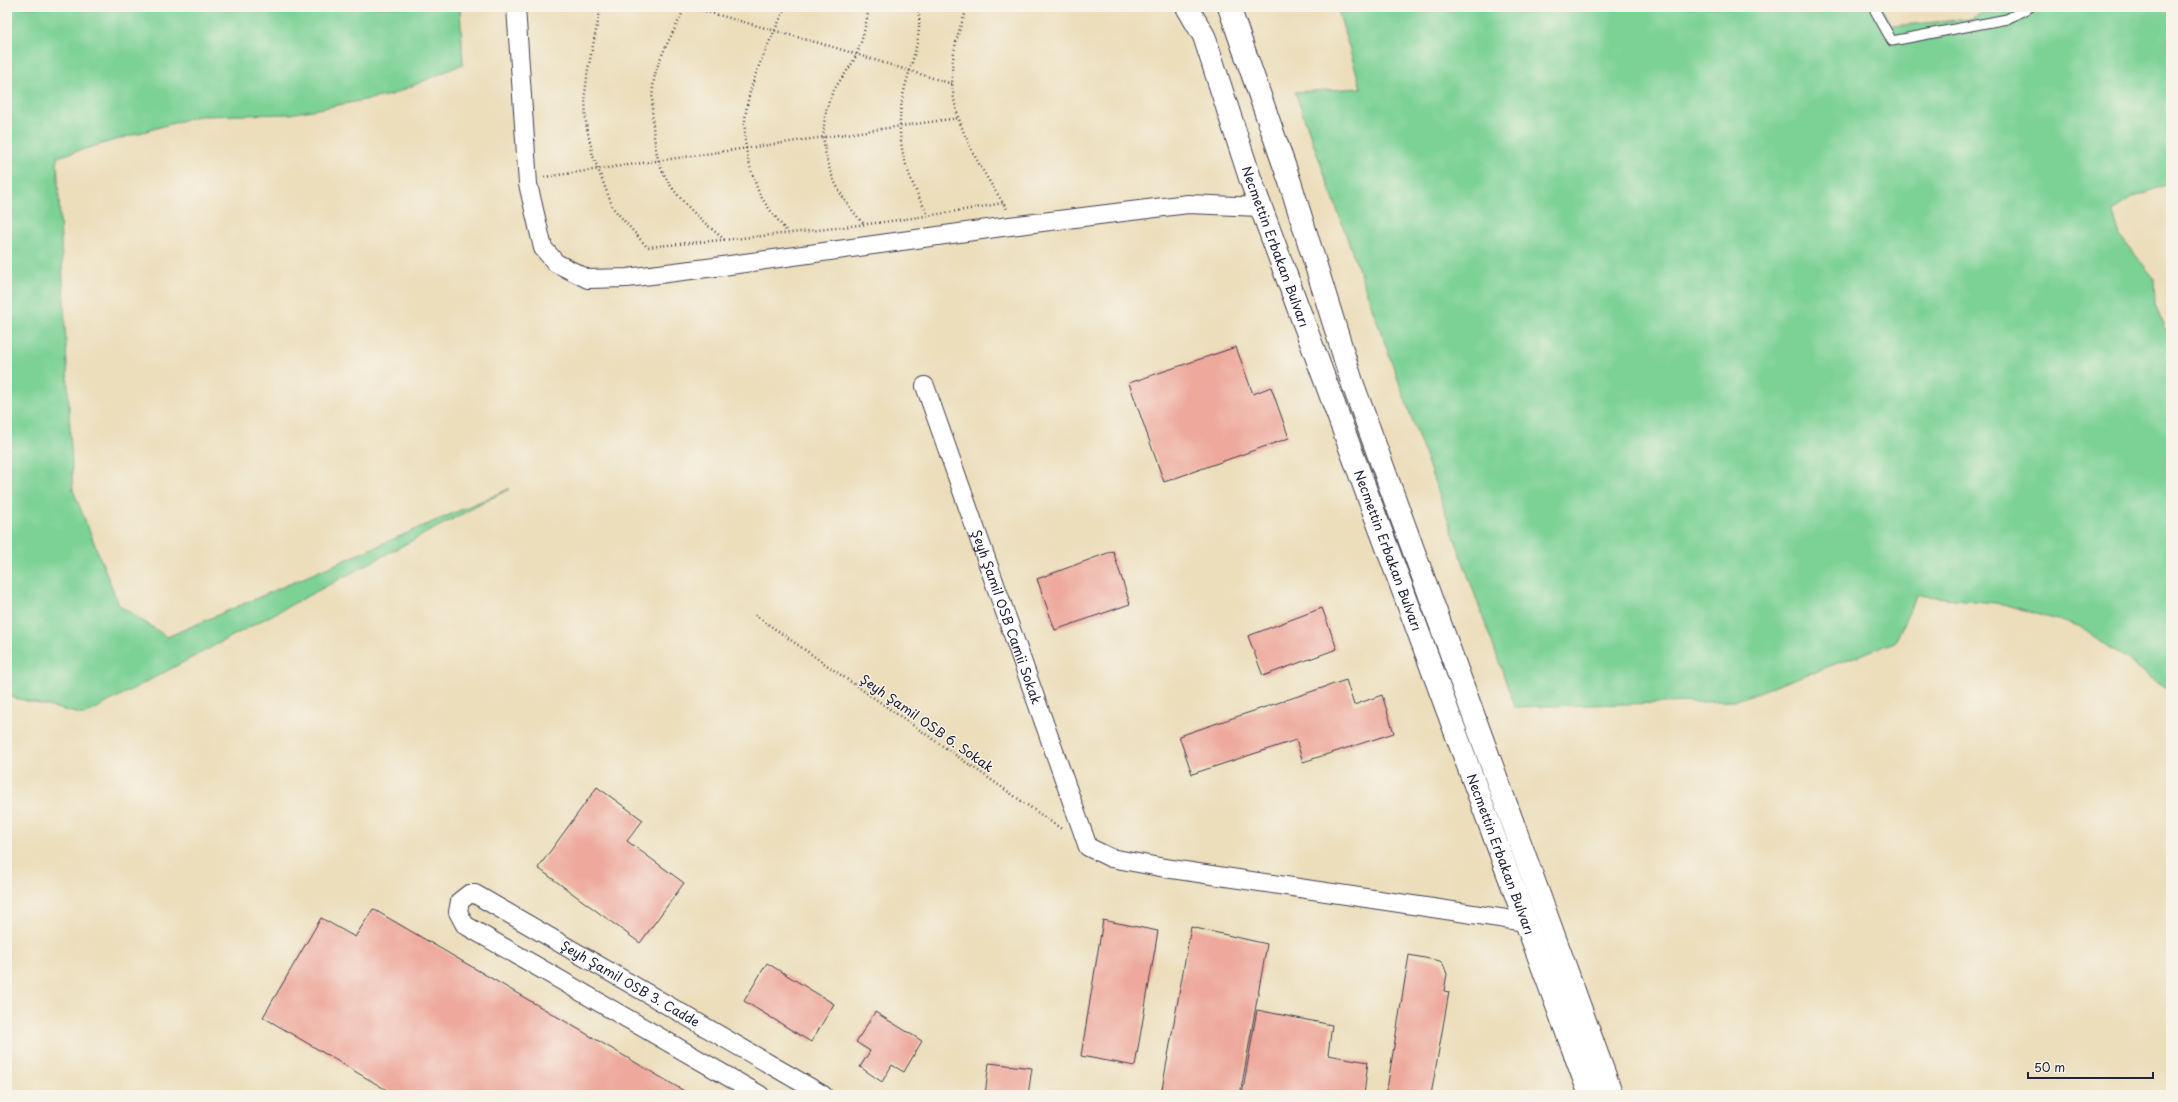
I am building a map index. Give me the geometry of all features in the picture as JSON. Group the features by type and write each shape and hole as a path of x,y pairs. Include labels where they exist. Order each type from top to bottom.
{"main road":[{"name":"Necmettin Erbakan Bulvarı","path":"1187,7 1204,36 1260,207 1590,1095"},
{"name":"Necmettin Erbakan Bulvarı","path":"1229,7 1290,182 1352,382 1612,1095"}],"street":[{"path":"516,7 528,180 542,248 556,263 588,279 627,278 1017,225 1188,204 1260,207"},
{"name":"Şeyh Şamil OSB Camii Sokak","path":"926,386 1088,848"},
{"path":"1088,848 1111,858 1165,868 1526,922"},
{"name":"Şeyh Şamil OSB 3. Cadde","path":"760,1095 465,925 460,919 458,906 464,897 469,894 475,894 823,1095"}],"lane":[{"path":"1873,7 1892,41 2007,19 2030,7"}],"path":[{"path":"601,7 592,43 586,94 586,124 593,156 613,208 647,247 725,240 928,215 1003,203"},
{"path":"685,7 656,72 651,103 660,160 662,170 679,196 705,224 725,240"},
{"path":"690,7 775,30 911,70 952,84"},
{"path":"783,7 775,30 755,72 746,104 743,139 747,160 761,198 787,232"},
{"path":"863,223 839,191 830,172 824,152 824,124 829,100 856,54 869,7"},
{"path":"918,7 919,36 901,107 900,138 908,174 928,215"},
{"path":"968,7 958,30 952,61 952,84 958,118 968,144 1017,225"},
{"path":"528,180 958,118"},
{"name":"Şeyh Şamil OSB 6. Sokak","path":"755,615 1088,848"}],"green space":[{"path":"7,7 460,7 463,64 391,95 291,114 198,116 57,157 73,490 119,605 167,637 509,489 84,715 7,696"},
{"path":"1337,7 1881,7 1891,26 1971,19 1993,7 2171,7 2171,183 2133,197 2112,211 2120,236 2154,278 2155,305 2165,329 2171,331 2171,691 2080,627 2004,604 1917,595 1895,642 1734,701 1515,707 1295,92 1361,88"}],"building":[{"path":"1236,347 1253,394 1271,387 1289,438 1164,482 1129,383"},
{"path":"1113,551 1130,604 1055,630 1037,579"},
{"path":"1322,608 1337,649 1263,676 1248,636"},
{"path":"1346,680 1354,705 1382,695 1394,733 1303,762 1296,740 1192,774 1179,736"},
{"path":"597,787 643,820 627,841 684,883 640,943 538,868"},
{"path":"373,909 691,1095 395,1095 263,1017 321,918 355,937"},
{"path":"1103,920 1158,931 1135,1066 1081,1056"},
{"path":"1191,927 1267,944 1240,1095 1161,1095"},
{"path":"1409,955 1440,961 1443,964 1447,974 1444,991 1449,992 1431,1095 1386,1095"},
{"path":"767,963 834,1004 811,1042 744,1001"},
{"path":"1257,1010 1332,1025 1328,1055 1368,1062 1364,1095 1242,1095"},
{"path":"875,1012 922,1041 904,1072 892,1065 882,1082 860,1067 870,1051 856,1042"},
{"path":"989,1063 1032,1068 1028,1095 985,1095"}]}
